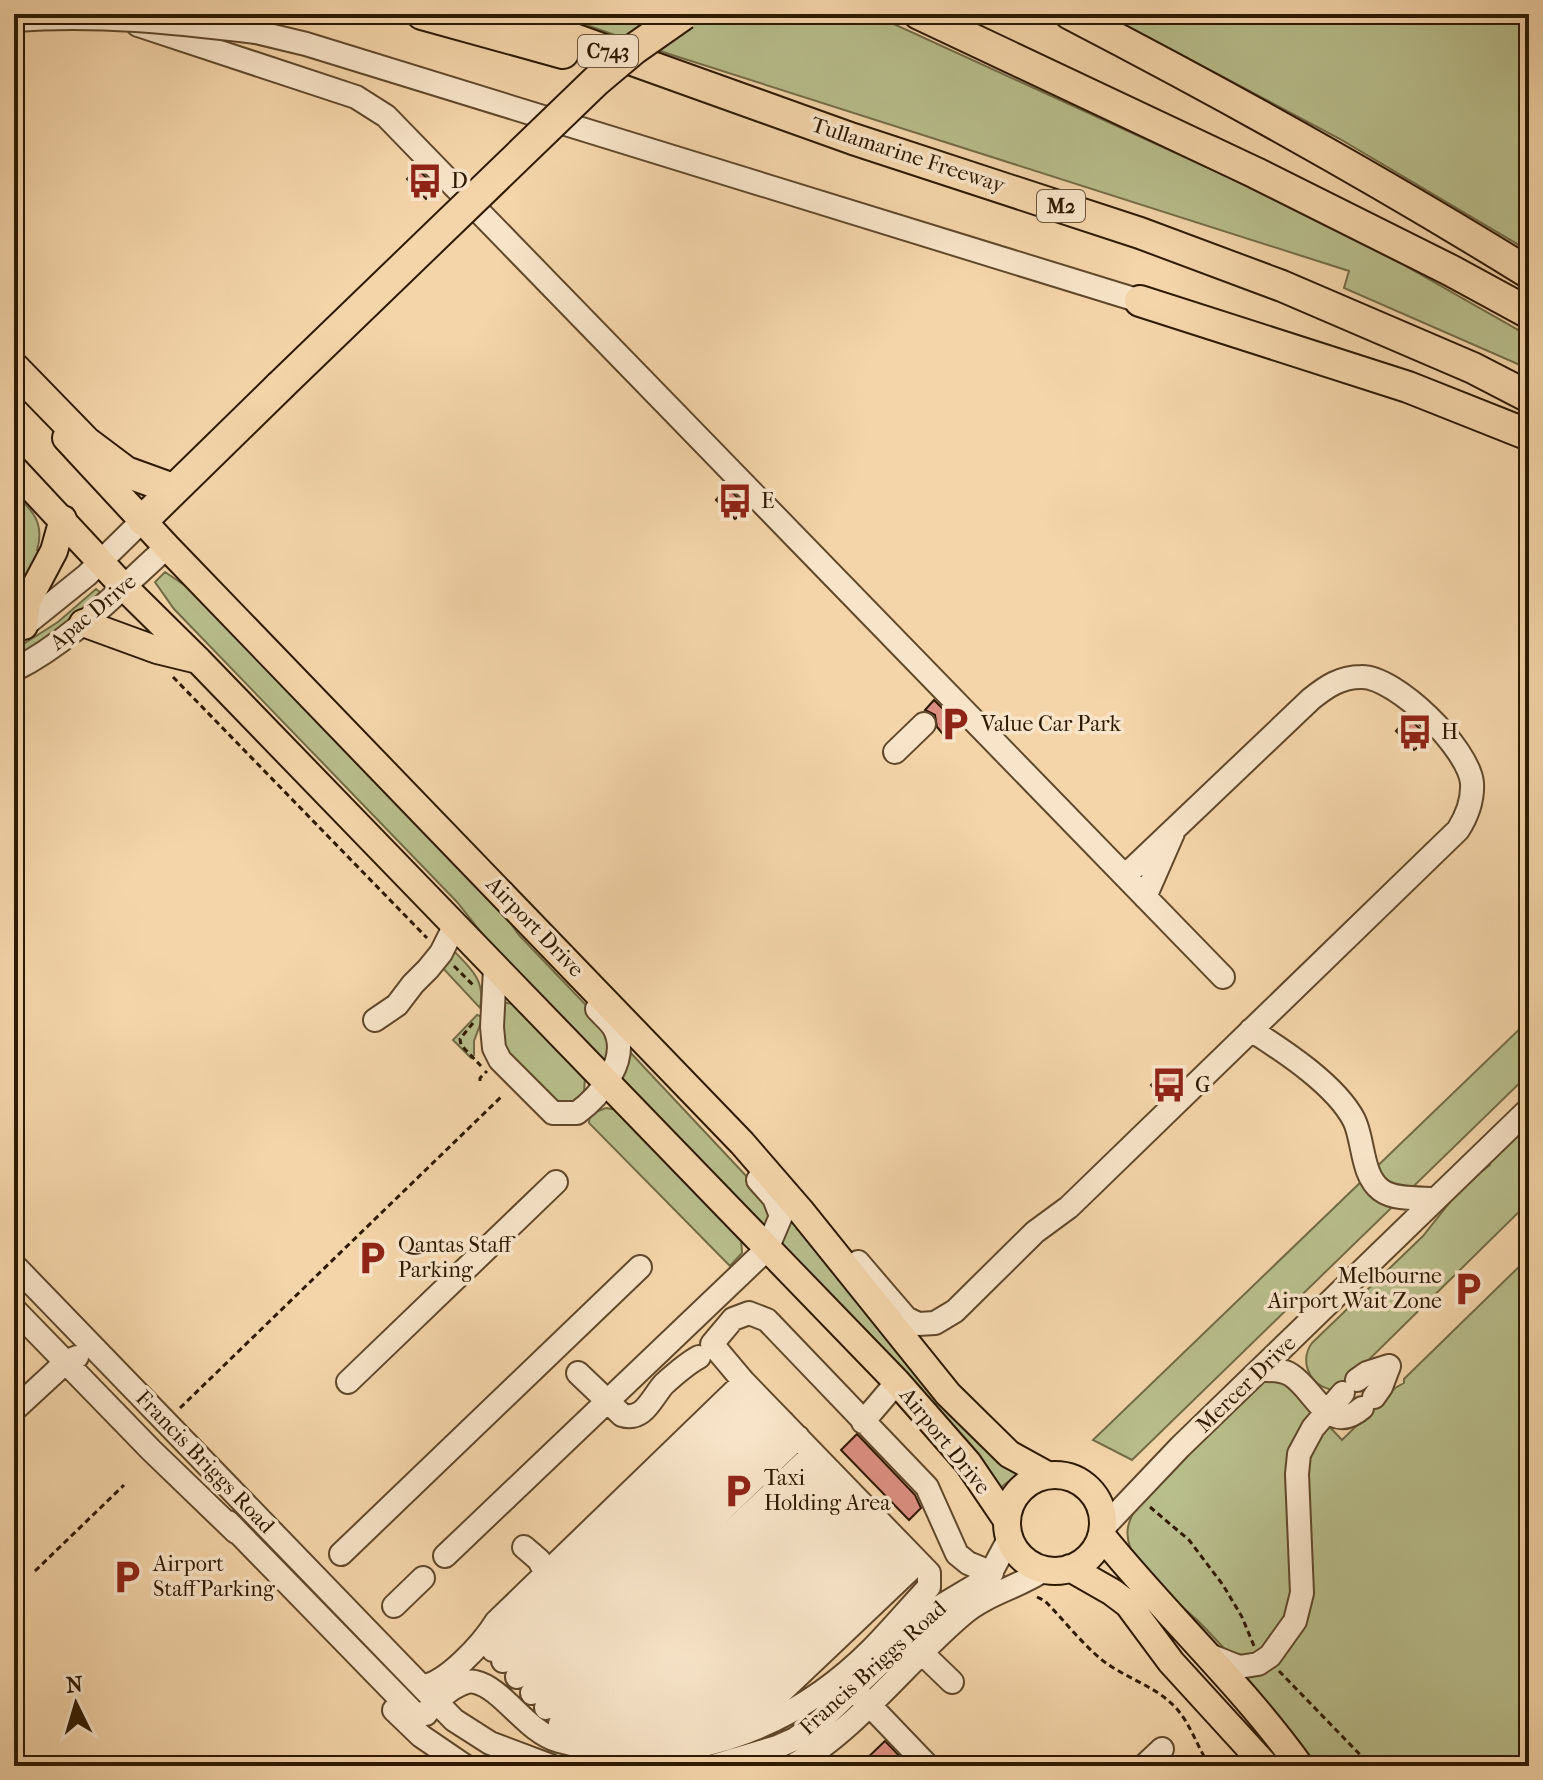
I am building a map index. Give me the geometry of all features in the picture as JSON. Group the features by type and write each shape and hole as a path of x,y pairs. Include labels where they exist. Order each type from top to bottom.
{"highway":[{"path":"422,14 508,39 713,89"},
{"name":"Tullamarine Freeway","path":"504,14 853,139 1125,228 1268,281 1473,368 1529,397"},
{"path":"143,520 596,81 643,41 684,14"},
{"path":"919,14 1256,173 1529,313"},
{"path":"1070,14 1349,164 1529,273"},
{"path":"1140,301 1408,387 1529,435"},
{"path":"14,368 86,442 126,472 173,489"}],"main road":[{"name":"Airport Drive","path":"14,383 167,547 694,1092 800,1210 948,1394 1009,1454 1047,1475"},
{"name":"Airport Drive","path":"14,469 123,586 897,1382 968,1463 1008,1529"},
{"path":"19,630 27,602 54,551 63,519"},
{"path":"83,623 157,650 198,660"},
{"path":"1266,1766 1171,1662 1128,1604 1057,1569 1029,1564 1017,1553 1008,1529 1008,1508 1027,1482 1061,1474 1085,1485 1095,1495 1101,1507 1103,1532 1201,1650 1273,1728 1300,1766"},
{"path":"1057,1569 1087,1559 1103,1532"}],"street":[{"path":"106,14 356,97 386,116 1223,977"},
{"path":"14,20 141,18 256,32 306,44 1140,301"},
{"name":"Apac Drive","path":"19,630 101,562 143,520"},
{"name":"Apac Drive","path":"14,670 38,657 83,623 167,547"},
{"path":"800,1210 851,1253 906,1318 927,1325 949,1316 1035,1232 1069,1207 1458,830 1465,819 1472,784 1462,755 1416,706 1387,684 1362,677 1337,681 1311,699 1125,876"},
{"path":"895,752 924,724"},
{"path":"1145,897 1173,832"},
{"path":"495,968 494,1048 500,1060 547,1109 562,1115 577,1113 608,1083 617,1054 616,1032 561,971 525,918"},
{"path":"359,1037 375,1020 380,1009 413,984 441,953 455,925"},
{"path":"1275,1008 1283,1037 1306,1069"},
{"path":"1251,1030 1306,1069 1334,1094 1354,1119 1369,1171 1378,1187 1394,1195 1436,1199"},
{"path":"445,1556 767,1249 781,1216 778,1204 728,1147 694,1092"},
{"name":"Mercer Drive","path":"1103,1532 1135,1493 1529,1109"},
{"path":"348,1382 556,1182"},
{"name":"Francis Briggs Road","path":"14,1265 454,1720 516,1754 551,1766"},
{"path":"341,1554 640,1267"},
{"name":"Francis Briggs Road","path":"14,1309 151,1450 228,1522 401,1718 465,1766"},
{"path":"525,1687 590,1748 643,1753 700,1747 731,1739 770,1723 812,1698 869,1652 929,1587 839,1480 712,1344 736,1316 749,1313 767,1320 931,1492 957,1554 968,1563 992,1573 1008,1529"},
{"path":"1303,1329 1299,1359 1305,1377 1325,1395 1348,1388"},
{"path":"14,1410 66,1362 93,1348"},
{"path":"578,1373 626,1417 638,1415 655,1399 662,1387 689,1362 699,1357"},
{"path":"1201,1650 1244,1668 1267,1659 1291,1629 1302,1593 1298,1460 1306,1437 1326,1412 1348,1388 1367,1373 1389,1366 1368,1402 1346,1417 1326,1412 1290,1374 1260,1370"},
{"path":"863,1422 897,1382"},
{"path":"429,1693 467,1681 476,1682 488,1688 543,1735 496,1622 546,1574 839,1480"},
{"path":"228,1522 408,1710 421,1715 426,1714 429,1693 438,1683 525,1687 839,1480"},
{"path":"525,1687 839,1480"},
{"path":"525,1687 839,1480"},
{"path":"525,1687 839,1480"},
{"path":"731,1739 839,1480"},
{"path":"700,1747 839,1480"},
{"path":"590,1748 839,1480"},
{"path":"617,1751 839,1480"},
{"path":"671,1751 839,1480"},
{"path":"643,1753 839,1480"},
{"path":"524,1547 539,1560 546,1574"},
{"name":"Francis Briggs Road","path":"713,1766 758,1754 795,1739 862,1697 922,1653 966,1611 1057,1569"},
{"name":"Francis Briggs Road","path":"792,1766 816,1751 936,1609 992,1573"},
{"path":"394,1606 423,1578"},
{"path":"922,1653 952,1682"},
{"path":"862,1697 928,1766"},
{"path":"1144,1766 1162,1749"}],"path":[{"path":"172,676 483,995"},
{"path":"172,1416 502,1096"},
{"path":"35,1571 124,1485"},
{"path":"1135,1493 1189,1540 1230,1594 1251,1640 1371,1766"},
{"path":"1024,1597 1038,1597 1045,1601 1111,1667 1159,1692 1177,1709 1191,1729 1210,1766"}],"green space":[{"path":"555,14 872,14 1226,176 1402,264 1529,336 1529,369 1344,288 1349,271 669,54"},
{"path":"1104,14 1529,14 1529,251 1340,139"},
{"path":"14,493 36,518 39,533 37,550 46,552 31,582 14,586 14,545 23,535 14,525"},
{"path":"165,572 199,595 493,899 519,935 603,1023 607,1030 608,1059 598,1060 511,970 457,902 174,609 155,582"},
{"path":"96,589 101,593 81,612 14,659 14,650 58,622"},
{"path":"451,948 475,975 481,989 480,1008 440,965"},
{"path":"502,1002 519,1005 585,1076 584,1094 574,1104 556,1103 503,1049"},
{"path":"477,1015 483,1017 471,1058 453,1040"},
{"path":"1529,1020 1529,1074 1132,1460 1093,1440"},
{"path":"628,1050 764,1195 771,1205 769,1225 759,1227 621,1084"},
{"path":"606,1108 618,1110 741,1237 742,1253 730,1266 589,1123 590,1114"},
{"path":"1529,1120 1529,1202 1338,1390 1321,1386 1307,1367 1306,1359 1312,1343 1423,1236 1462,1187 1490,1165 1488,1160"},
{"path":"792,1220 1018,1474 1000,1488 779,1243"},
{"path":"1529,1257 1529,1766 1313,1766 1240,1675 1297,1633 1306,1458 1325,1422 1342,1440 1395,1388 1404,1383 1404,1379"},
{"path":"1274,1376 1316,1406 1292,1607 1262,1656 1233,1658 1140,1565 1128,1537 1129,1523 1148,1492 1230,1408 1251,1389"}],"building":[{"path":"417,168 438,190 426,199 407,179"},
{"path":"727,487 749,509 735,519 716,500"},
{"path":"934,700 956,722 942,733 937,727 935,715 925,710"},
{"path":"1408,717 1430,739 1414,750 1396,731"},
{"path":"1170,1066 1183,1077 1161,1098 1151,1085"},
{"path":"857,1434 915,1495 921,1508 909,1520 841,1450"},
{"path":"885,1741 909,1766 859,1766"}],"place":[{"name":"D","path":"425,181"},
{"name":"E","path":"735,501"},
{"name":"Value Car Park","path":"955,724"},
{"name":"H","path":"1415,732"},
{"name":"G","path":"1169,1085"},
{"name":"Qantas Staff Parking","path":"372,1258"},
{"name":"Melbourne Airport Wait Zone","path":"1468,1289"},
{"name":"Taxi Holding Area","path":"738,1491"},
{"name":"Airport Staff Parking","path":"127,1577"}]}
